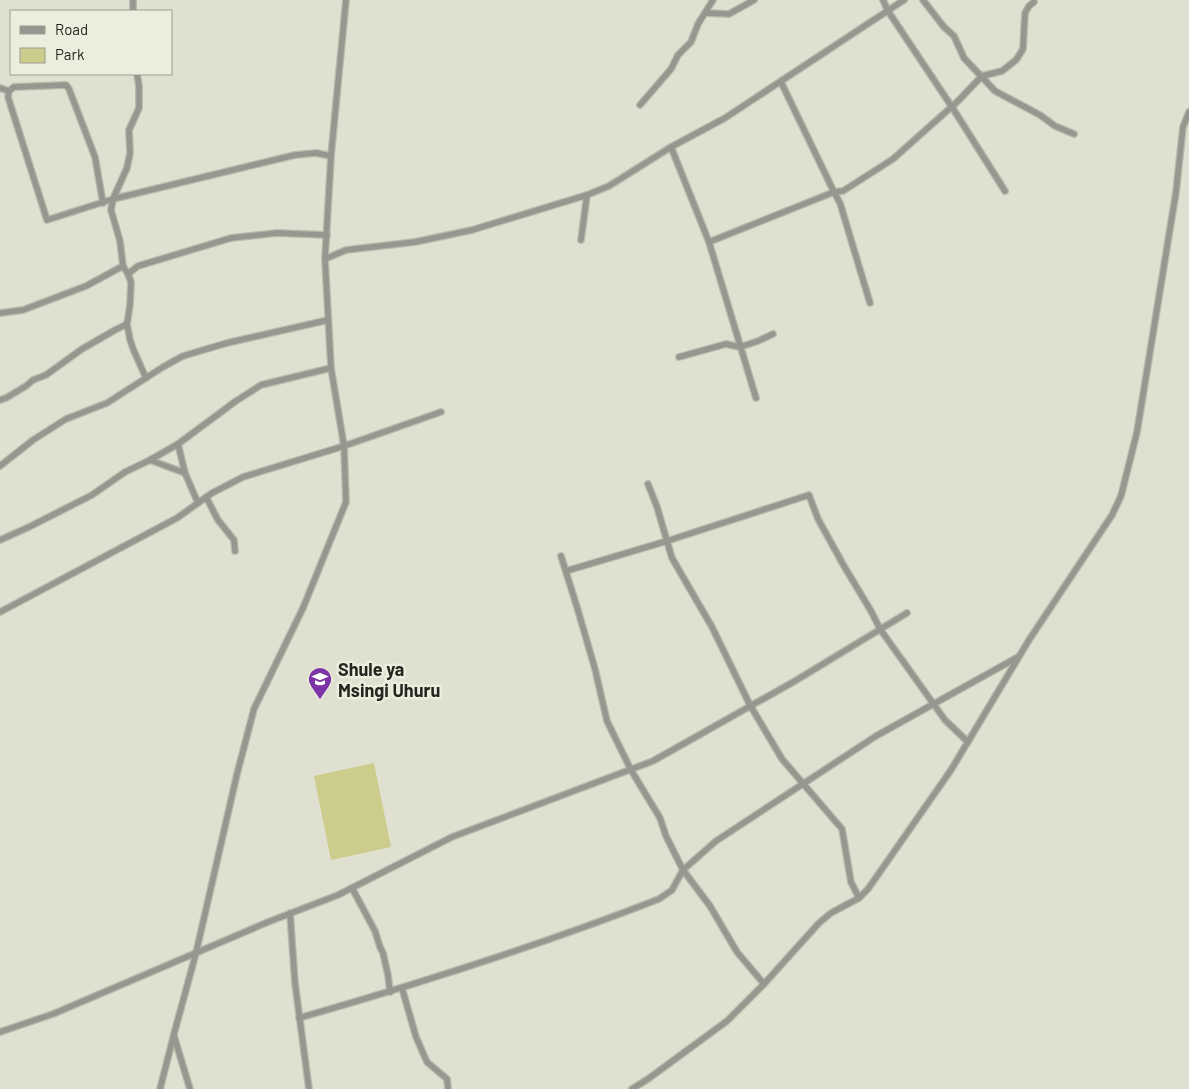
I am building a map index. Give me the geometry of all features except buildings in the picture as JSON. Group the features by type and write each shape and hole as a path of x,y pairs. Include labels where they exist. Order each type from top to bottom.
{"street":[{"path":"160,1089 196,953 254,708 303,608 346,502 344,446 331,368 325,258 330,156 346,0"},
{"path":"640,105 671,69 678,55 691,42 698,24 713,0"},
{"path":"706,13 729,14 754,0"},
{"path":"883,0 888,11 1005,191"},
{"path":"325,258 346,250 415,242 472,230 609,186 671,147 725,118 904,0"},
{"path":"923,0 944,27 954,36 964,58 995,91 1040,115 1055,126 1074,134"},
{"path":"709,242 834,192 843,191 893,160 952,107 982,76 1002,71 1016,60 1023,49 1025,13 1034,2"},
{"path":"138,75 139,108 129,130 130,153 127,168 111,210 120,241 123,266 131,282 127,324 134,351 146,378"},
{"path":"781,82 840,203 870,303"},
{"path":"103,202 95,157 70,88 66,85 14,87 9,91 8,98 47,220 114,199 295,155 316,153 330,156"},
{"path":"0,88 9,91"},
{"path":"632,1089 648,1080 727,1021 764,984 819,923 831,913 859,898 868,889 951,770 1019,657 1112,515 1121,496 1137,432 1176,192 1182,128 1189,112"},
{"path":"671,147 709,242 756,398"},
{"path":"581,240 586,194"},
{"path":"128,274 138,266 231,238 277,233 327,235"},
{"path":"0,313 22,310 86,286 123,266"},
{"path":"0,466 66,419 107,403 183,356 227,343 328,320"},
{"path":"0,400 26,386 33,380 46,375 82,349 127,324"},
{"path":"679,357 726,344 740,347 773,334"},
{"path":"0,540 30,527 92,495 125,472 178,444 261,385 331,368"},
{"path":"0,612 177,518 212,493 243,477 344,446 441,412"},
{"path":"178,444 185,473 198,503"},
{"path":"150,460 185,473"},
{"path":"648,484 672,558 712,628 750,705 782,759 842,829 851,882 859,898"},
{"path":"566,571 667,541 809,495 818,519 872,611 880,629 901,661 945,720 968,742"},
{"path":"206,497 218,520 234,540 235,550"},
{"path":"561,556 595,668 607,721 631,770 660,818 682,870 710,906 737,952 764,984"},
{"path":"0,1032 52,1014 290,913 338,895 452,838 653,761 795,681 906,613"},
{"path":"299,1018 390,992 542,942 659,899 672,890 682,870 716,841 876,736 1019,657"},
{"path":"352,888 375,931 387,968 390,992"},
{"path":"290,913 295,984 309,1089"},
{"path":"402,988 416,1037 427,1062 447,1079 448,1089"},
{"path":"174,1034 190,1089"}],"green space":[{"path":"374,763 391,847 331,860 314,776"}],"place":[{"name":"Shule ya Msingi Uhuru","path":"320,700"}]}
